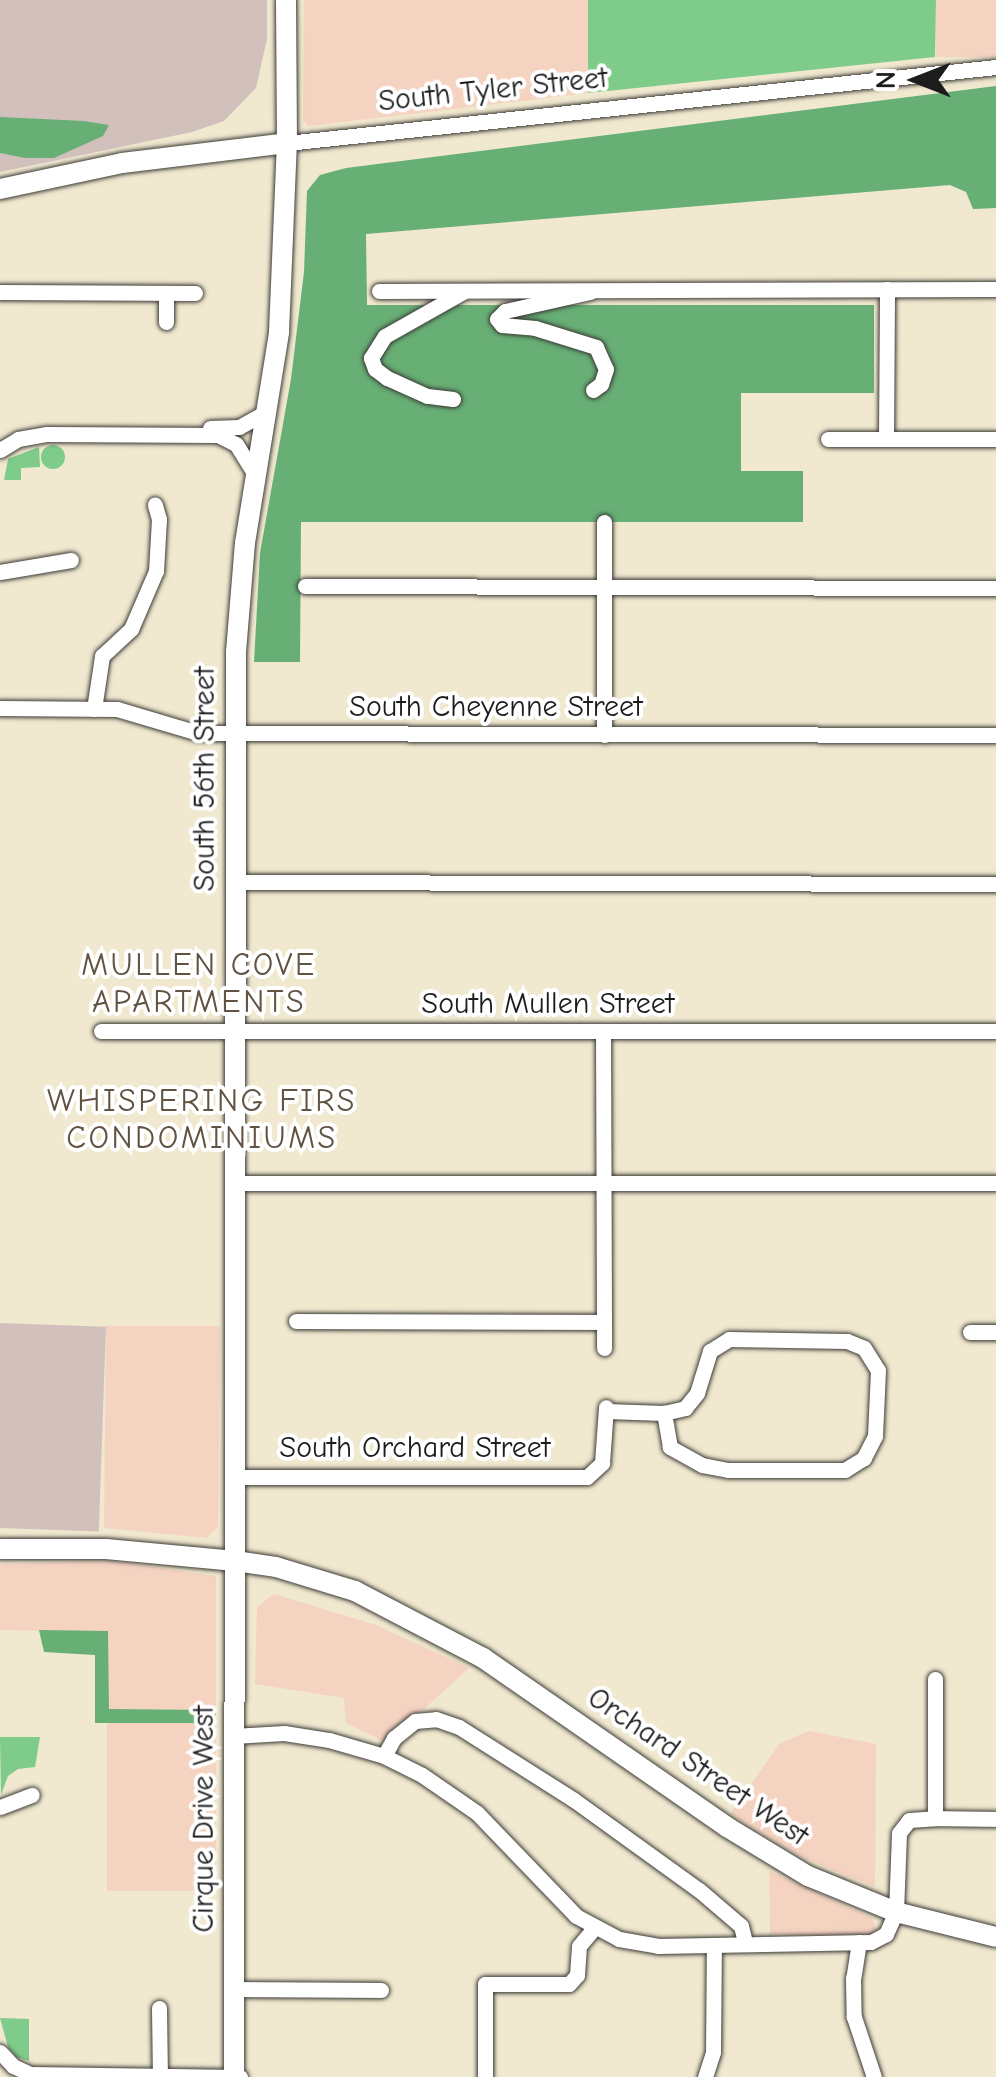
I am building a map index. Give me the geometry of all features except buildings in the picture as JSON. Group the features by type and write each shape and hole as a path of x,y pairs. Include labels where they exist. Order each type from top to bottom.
{"main road":[{"name":"South 56th Street","path":"235,1561 235,734 239,599 280,311 287,143 286,0"},
{"name":"South Tyler Street","path":"0,189 122,162 287,143"},
{"path":"0,1549 106,1549 235,1561"},
{"name":"Cirque Drive West","path":"235,1561 236,2077"},
{"name":"Orchard Street West","path":"235,1561 276,1567 345,1588 440,1633 763,1850 836,1890 896,1912 996,1937"}],"street":[{"name":"South Tyler Street","path":"287,143 996,67"},
{"path":"593,390 602,384 606,369 598,349 535,328 502,325 498,317 600,289"},
{"path":"886,440 887,289"},
{"path":"380,290 996,289"},
{"path":"453,399 432,398 387,378 373,368 371,355 385,336 466,290"},
{"path":"0,292 195,294"},
{"path":"166,293 166,322"},
{"path":"142,433 154,428 239,427 268,411"},
{"path":"0,450 12,441 46,434 225,437 240,449 256,476"},
{"path":"828,439 996,439"},
{"path":"94,709 102,656 131,629 156,571 159,519 155,505"},
{"path":"604,522 604,735"},
{"path":"0,572 71,560"},
{"path":"305,586 996,588"},
{"name":"South Cheyenne Street","path":"0,708 125,710 198,733 996,735"},
{"path":"235,882 996,884"},
{"name":"South Mullen Street","path":"101,1031 996,1031"},
{"path":"603,1031 604,1348"},
{"path":"235,1183 996,1182"},
{"path":"296,1321 603,1322"},
{"path":"970,1332 996,1332"},
{"path":"729,1339 844,1340 864,1348 878,1370 879,1405 872,1444 858,1464 845,1470 734,1470 702,1465 673,1451 666,1438 664,1413 690,1403 710,1351 729,1339"},
{"name":"South Orchard Street","path":"236,1476 593,1475 602,1463 606,1409 664,1413"},
{"path":"935,1679 935,1818"},
{"path":"384,1756 394,1738 415,1721 436,1719 459,1727 574,1800 699,1890 741,1926 745,1942"},
{"path":"233,1736 299,1735 384,1756 464,1804 569,1910 594,1928 646,1945 859,1942 882,1938 896,1912 899,1832 909,1820 996,1818"},
{"path":"0,1807 32,1794"},
{"path":"485,2077 485,1984 572,1983 580,1946 594,1928"},
{"path":"859,1942 854,2017 874,2077"},
{"path":"705,2077 714,2052 714,1946"},
{"path":"234,1990 381,1990"},
{"path":"158,2008 160,2076"},
{"path":"4,2057 30,2074 236,2077"}],"shaded area":[{"path":"0,0 267,0 267,39 256,88 224,121 192,132 0,172"},
{"path":"304,0 588,0 588,93 308,126 303,120"},
{"path":"936,0 996,0 996,57 936,57"},
{"path":"0,1323 106,1327 99,1532 0,1528"},
{"path":"106,1326 220,1326 218,1526 207,1538 104,1528"},
{"path":"113,1561 216,1576 216,1710 108,1709 108,1632 0,1630 0,1564"},
{"path":"274,1594 376,1625 469,1668 387,1743 346,1723 344,1698 255,1684 257,1607"},
{"path":"107,1723 216,1723 216,1891 107,1891"},
{"path":"809,1731 876,1744 875,1887 801,1857 730,1814 780,1743"},
{"path":"769,1871 872,1918 877,1931 869,1936 770,1934"}],"green space":[{"path":"588,0 936,0 935,57 588,93"},
{"path":"996,86 996,208 973,209 966,192 950,185 366,234 367,305 874,305 874,393 741,393 741,471 803,471 803,522 301,522 300,662 254,662 260,553 291,379 304,272 307,191 320,175 346,168"},
{"path":"0,117 109,125 103,136 54,158 25,158 0,153"},
{"path":"53,445 62,448 62,466 53,469 44,466 41,457 44,448"},
{"path":"39,447 40,467 21,468 21,480 4,480 8,459"},
{"path":"39,1630 108,1631 109,1709 216,1710 215,1723 95,1723 95,1655 44,1652"},
{"path":"0,1737 40,1737 35,1767 18,1769 8,1776 1,1795"},
{"path":"0,2018 29,2019 29,2061 16,2057 8,2047"}],"district":[{"name":"MULLEN COVE APARTMENTS","path":"199,984"},
{"name":"WHISPERING FIRS CONDOMINIUMS","path":"202,1120"}]}
